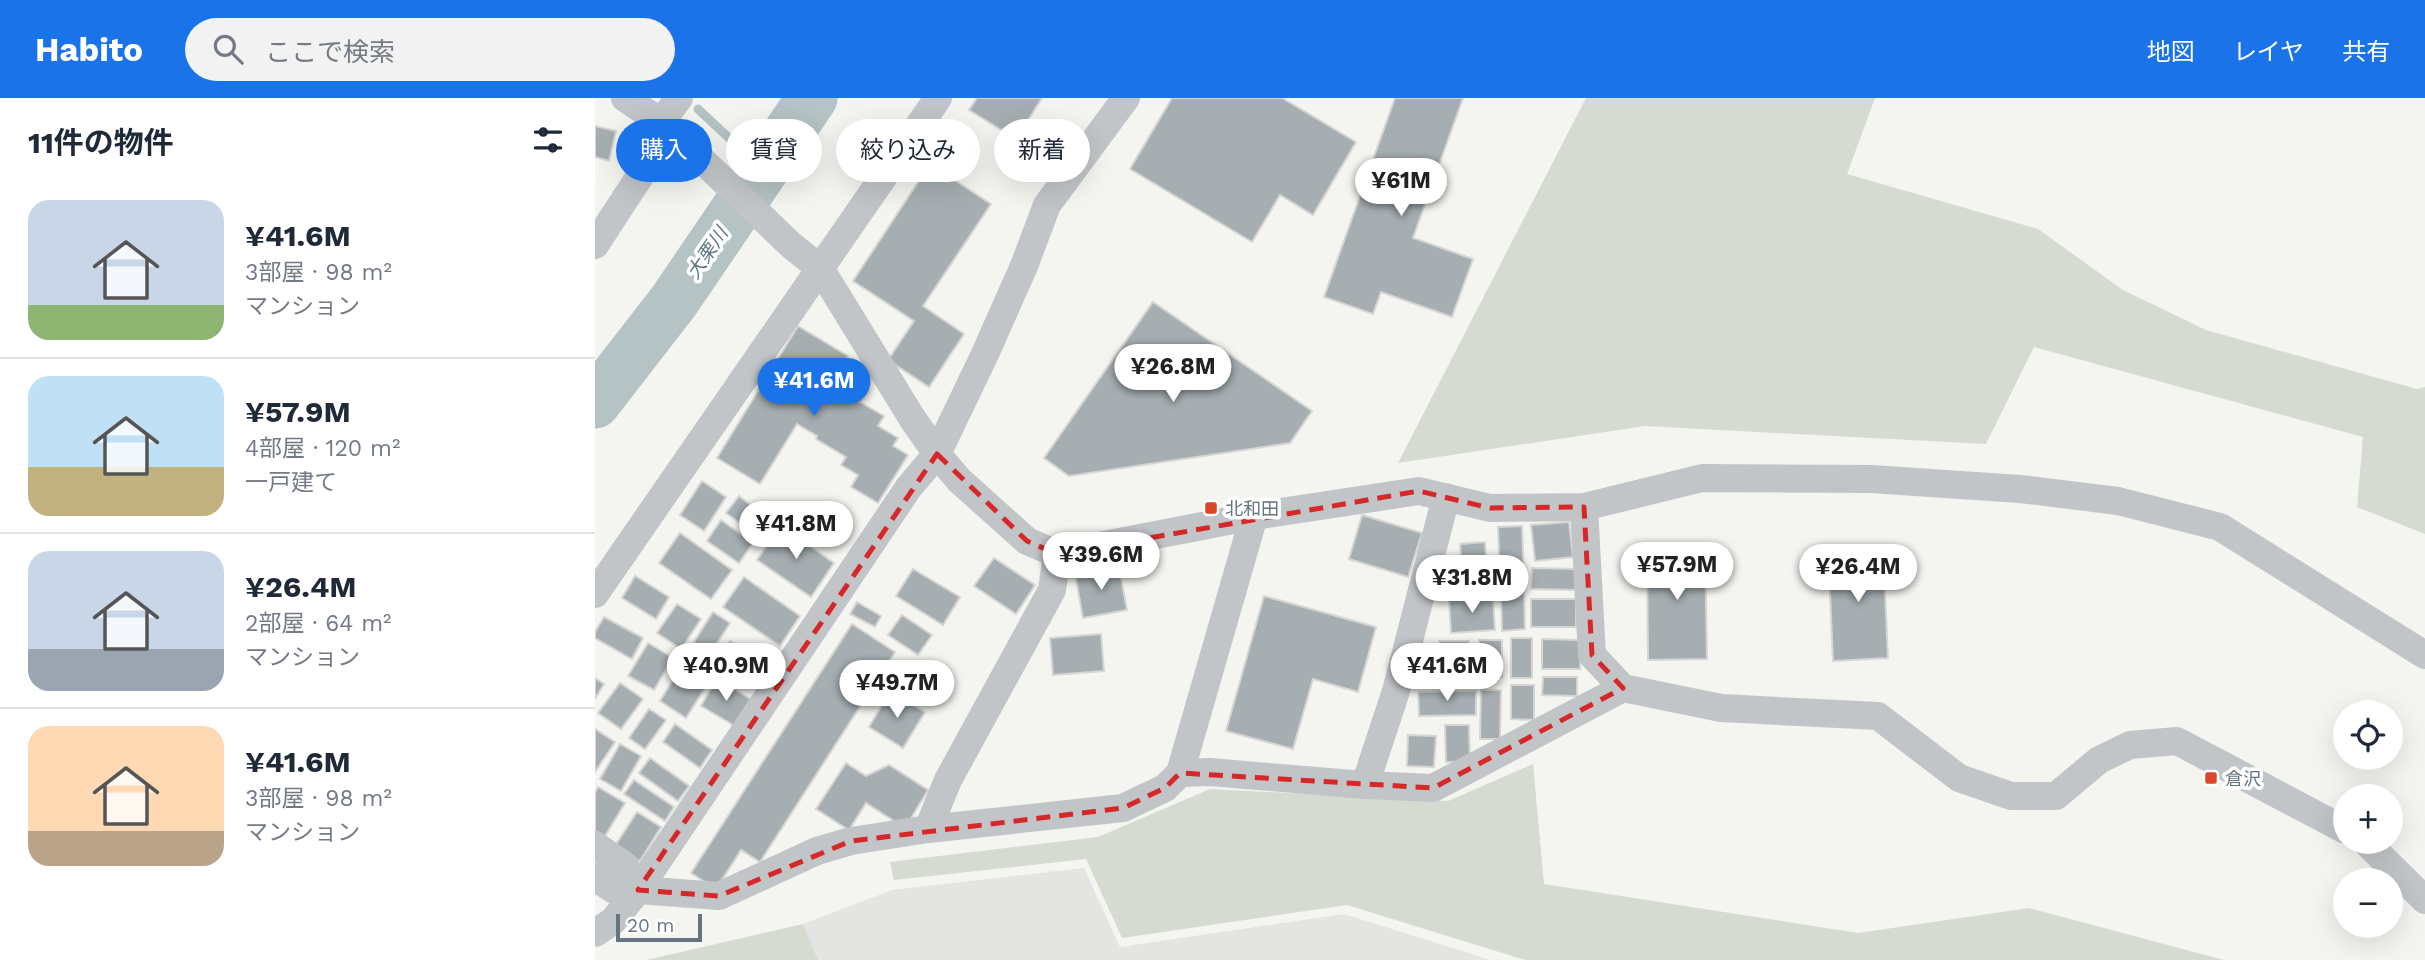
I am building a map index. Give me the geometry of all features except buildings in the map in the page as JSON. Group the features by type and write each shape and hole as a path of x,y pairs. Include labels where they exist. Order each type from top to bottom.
{"street":[{"path":"625,98 655,119"},
{"path":"673,119 679,98"},
{"path":"595,594 938,98"},
{"path":"595,933 613,921 638,890 909,487 937,454 1024,266 1047,205 1126,98"},
{"path":"712,170 792,246 820,268 876,361 937,454 959,481 1027,541 1057,554 1254,516 1419,491 1490,508 1584,507 1702,478 1871,479 2020,489 2118,501 2220,527 2425,655"},
{"path":"595,245 636,182"},
{"path":"1365,785 1396,691 1447,497"},
{"path":"1584,507 1592,655 1623,688 1721,708 1878,716 1959,778 2011,796 2056,796 2099,760 2130,745 2177,741 2333,825"},
{"path":"595,877 614,890 719,896 817,851 851,841 928,829 1123,808 1165,788 1180,773 1254,516"},
{"path":"928,829 948,780 1052,590 1057,554"},
{"path":"1180,773 1210,772 1433,788 1623,688"},
{"path":"595,845 625,866 638,890"},
{"path":"2378,854 2425,900"}],"highlighted area":[{"path":"937,454 1027,541 1057,554 1419,491 1490,508 1584,507 1592,655 1623,688 1433,788 1180,773 1165,788 1123,808 851,841 719,896 638,890"}],"shaded area":[{"path":"1586,98 1875,98 1847,174 2038,229 2123,290 2206,330 2417,389 2425,387 2425,534 2357,507 2363,437 2034,347 1986,444 1645,426 1398,463"},
{"path":"1533,764 1544,884 1858,933 2029,908 2224,960 1525,960 1347,905 1122,938 1086,859 894,880 890,862 1098,837 1210,789 1448,801"},
{"path":"1084,868 1120,947 1344,914 1491,960 818,960 803,924 892,890"},
{"path":"803,924 818,960 646,960"}],"waterway":[{"name":"大栗川","path":"595,403 674,301 812,98"},
{"path":"698,109 726,135"}],"place":[{"name":"北和田","path":"1211,508"},
{"name":"倉沢","path":"2211,778"}]}
